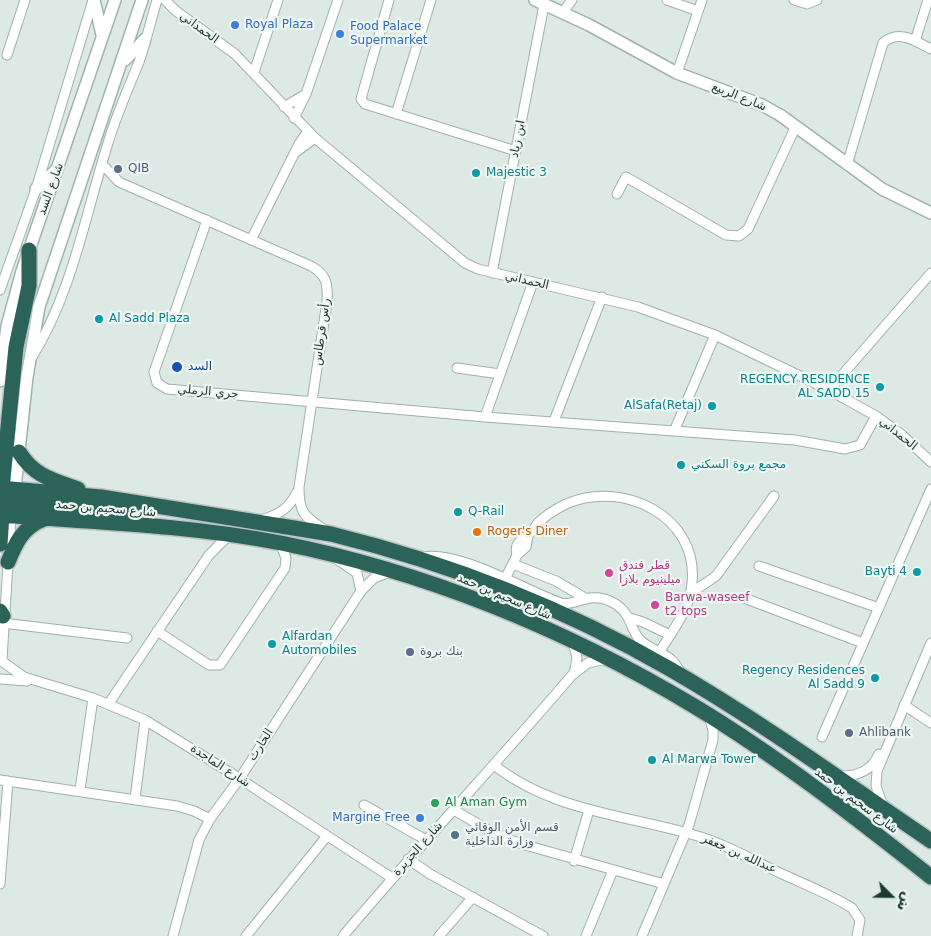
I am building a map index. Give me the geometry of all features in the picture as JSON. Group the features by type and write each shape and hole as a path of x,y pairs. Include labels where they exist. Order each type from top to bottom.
{"highway":[{"path":"0,544 4,502 3,376 16,347 29,286 29,250"},
{"path":"19,452 27,465 37,473 101,498"},
{"name":"شارع سحيم بن حمد","path":"4,502 101,498 259,521 331,534 417,558 525,592 680,675 834,775 931,841"},
{"path":"4,502 133,511 162,508"},
{"name":"شارع سحيم بن حمد","path":"4,502 46,518 230,535 280,543 393,571 471,598 573,642 708,715 787,769 931,877"},
{"path":"8,562 23,531 33,523 46,518"}],"main road":[{"path":"94,0 102,36"},
{"name":"شارع السد","path":"29,250 115,0"},
{"path":"4,502 19,452 33,332 47,280 142,0"},
{"name":"شارع الربيع","path":"540,2 563,12 677,73 762,105 780,115 795,128 882,189 931,213"},
{"path":"121,65 145,39"},
{"path":"36,188 58,168"}],"street":[{"path":"7,55 25,0"},
{"name":"شارع السد","path":"0,290 36,188 94,0"},
{"path":"29,363 44,338 58,307 102,164 157,0"},
{"name":"الحمداني","path":"165,0 176,11 236,54 311,135 465,263 492,273 602,297 674,318 715,335 829,390 876,416 902,435 931,462"},
{"path":"254,72 278,0"},
{"path":"294,118 306,94 338,0"},
{"path":"389,0 361,99 366,104 516,151"},
{"path":"396,114 431,0"},
{"path":"563,12 572,0"},
{"path":"667,0 698,11"},
{"path":"677,73 702,0"},
{"path":"794,0 807,4 817,0"},
{"path":"915,41 928,0"},
{"name":"ابن زياد","path":"492,273 516,151 540,2"},
{"name":"الحمداني","path":"151,19 163,11 176,11"},
{"path":"847,165 883,43 890,37 898,35 931,49"},
{"path":"284,107 306,94"},
{"path":"617,194 626,177 726,235 739,236 748,229 795,128"},
{"path":"251,240 296,152 311,135"},
{"path":"102,164 119,182"},
{"path":"97,183 119,182"},
{"name":"رأس قرطاس","path":"119,182 311,266 319,271 327,281 327,302 298,487 299,505 302,512 331,534"},
{"name":"جري الرملي","path":"207,220 156,365 154,372 158,383 162,387 175,390 312,401"},
{"path":"829,390 931,273"},
{"path":"485,417 533,282"},
{"path":"554,421 602,297"},
{"path":"675,430 715,335"},
{"path":"457,368 500,374"},
{"path":"312,401 485,417 794,440 852,449 864,441 876,416"},
{"name":"رأس قرطاس","path":"259,521 280,514 288,508 298,487"},
{"path":"822,736 931,489"},
{"path":"506,579 515,559 526,547 528,535 547,515 574,501 604,496 635,501 661,514 680,533 688,549 692,566 691,593 684,612 660,651"},
{"path":"691,593 716,576 774,496"},
{"path":"0,678 3,671 2,617 8,562 4,502"},
{"path":"109,703 212,550 230,535"},
{"path":"158,631 207,664 214,666 220,664 285,568 286,558 280,543"},
{"path":"333,555 357,573 362,591"},
{"name":"شارع سحيم بن حمد","path":"417,558 444,557 506,579 525,592 565,604 586,598 611,601 622,608 630,618 640,639 672,660 680,675"},
{"path":"515,559 586,598"},
{"path":"759,566 879,608"},
{"name":"الحارث","path":"173,936 198,840 210,819 240,778 362,591 374,578 393,571"},
{"path":"744,598 863,643"},
{"path":"2,617 127,638"},
{"path":"630,618 670,635"},
{"path":"573,642 577,658 573,674"},
{"path":"834,775 850,776 867,770 875,762 890,736 931,643"},
{"name":"شارع الماجدة","path":"2,659 14,672 35,681 109,703 145,720 240,778 392,878"},
{"name":"شارع الجزيرة","path":"343,936 408,859 454,810 573,674 588,663 606,659"},
{"name":"شارع الماجدة","path":"0,678 35,681"},
{"path":"80,790 94,698"},
{"path":"904,705 931,723"},
{"path":"642,936 686,833 714,740 708,715"},
{"path":"135,799 145,720"},
{"path":"884,809 875,781 890,736"},
{"name":"عبدالله بن جعفر","path":"494,765 532,788 589,810 686,833 723,846 852,908 860,920 857,936"},
{"path":"0,884 4,780 80,790 187,808 210,819"},
{"path":"364,806 426,840"},
{"path":"454,810 508,840 574,861 664,884"},
{"path":"574,861 589,810"},
{"path":"246,936 327,836"},
{"path":"408,859 424,871 543,936"},
{"path":"586,936 612,870"},
{"path":"439,936 473,898"}],"place":[{"name":"Royal Plaza","path":"235,25"},
{"name":"Food Palace Supermarket","path":"340,34"},
{"name":"QIB","path":"118,169"},
{"name":"Majestic 3","path":"476,173"},
{"name":"Al Sadd Plaza","path":"99,319"},
{"name":"السد","path":"177,367"},
{"name":"REGENCY RESIDENCE AL SADD 15","path":"880,387"},
{"name":"AlSafa(Retaj)","path":"712,406"},
{"name":"مجمع بروة السكني","path":"681,465"},
{"name":"Q-Rail","path":"458,512"},
{"name":"Roger's Diner","path":"477,532"},
{"name":"Bayti 4","path":"917,572"},
{"name":"قطر فندق ميلينيوم بلازا","path":"609,573"},
{"name":"Barwa-waseef t2 tops","path":"655,605"},
{"name":"Alfardan Automobiles","path":"272,644"},
{"name":"بنك بروة","path":"410,652"},
{"name":"Regency Residences Al Sadd 9","path":"875,678"},
{"name":"Ahlibank","path":"849,733"},
{"name":"Al Marwa Tower","path":"652,760"},
{"name":"Al Aman Gym","path":"435,803"},
{"name":"Margine Free","path":"420,818"},
{"name":"قسم الأمن الوقائي وزارة الداخلية","path":"455,835"}]}
